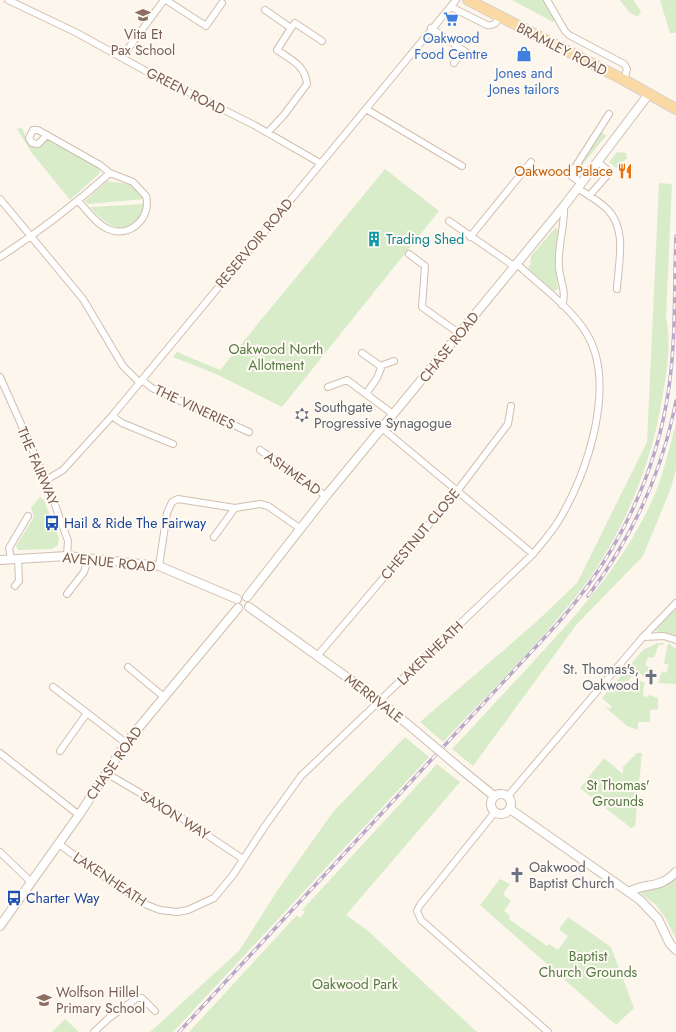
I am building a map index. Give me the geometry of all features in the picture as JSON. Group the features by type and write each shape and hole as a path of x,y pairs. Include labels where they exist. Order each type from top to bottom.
{"main road":[{"name":"BRAMLEY ROAD","path":"468,0 484,4 500,17 624,80 648,95 676,109"}],"street":[{"name":"GREEN ROAD","path":"8,0 268,132 320,163"},
{"path":"122,57 165,0 206,26 222,3"},
{"name":"RESERVOIR ROAD","path":"46,480 63,470 112,416 366,109 431,28 456,0"},
{"name":"BRAMLEY ROAD","path":"547,0 565,31 569,35 624,64 627,69 624,80"},
{"name":"BRAMLEY ROAD","path":"451,7 487,25 492,26 496,24 500,17"},
{"path":"266,10 291,28"},
{"path":"268,132 284,115 307,84 306,74 301,67 277,50 295,23 322,40"},
{"path":"431,28 470,55"},
{"path":"454,63 463,50"},
{"name":"CHASE ROAD","path":"247,597 326,496 383,429 393,414 564,206 648,95"},
{"path":"366,109 462,166"},
{"path":"609,114 570,175 589,196 611,213 619,229 620,238 617,289"},
{"path":"47,135 100,165 110,173 133,182 146,196 147,210 140,223 129,230 122,231 108,229 98,223 78,201"},
{"path":"470,237 531,162"},
{"path":"589,196 610,172 598,162"},
{"path":"0,257 31,237 78,201 110,173"},
{"name":"THE VINERIES","path":"0,199 83,298 123,366 152,388 249,432"},
{"path":"562,305 564,294 558,255 564,221 564,206"},
{"name":"LAKENHEATH","path":"58,844 147,905 160,910 177,912 188,910 214,898 233,875 301,776 534,554 559,521 586,461 595,430 599,403 598,359 586,332 577,319 562,305 515,265 449,222"},
{"path":"409,254 425,266 422,307 460,334"},
{"path":"362,353 380,366"},
{"path":"380,366 394,361"},
{"path":"366,394 377,378 380,366"},
{"name":"THE FAIRWAY","path":"0,377 46,480 68,541 67,556"},
{"path":"328,387 348,380 393,414"},
{"name":"CHESTNUT CLOSE","path":"318,655 458,490 508,424 511,406"},
{"path":"112,416 122,423 173,444"},
{"path":"383,429 534,554"},
{"name":"ASHMEAD","path":"260,450 326,496"},
{"path":"159,566 167,513 172,502 178,499 235,508 260,504 268,506 301,529"},
{"path":"214,537 235,508"},
{"name":"THE FAIRWAY","path":"15,586 19,581 14,559 9,548 28,516"},
{"name":"AVENUE ROAD","path":"0,560 67,556 159,566 237,599"},
{"path":"67,594 84,572 88,559"},
{"path":"241,596 247,597 250,601 249,607 244,610 238,608 236,604 237,599 241,596"},
{"path":"508,796 643,637 676,603"},
{"name":"MERRIVALE","path":"249,607 318,655 380,701 494,796"},
{"name":"CHASE ROAD","path":"0,926 79,815 126,743 238,608"},
{"path":"643,637 664,636 676,640"},
{"path":"128,667 164,697"},
{"path":"53,687 126,743"},
{"path":"60,751 86,713"},
{"path":"0,753 79,815"},
{"name":"SAXON WAY","path":"106,773 174,813 243,859"},
{"path":"500,793 508,796 512,802 510,810 502,814 495,812 491,804 494,796 500,793"},
{"path":"510,810 629,892 652,911 658,919 670,944 676,950"},
{"path":"495,812 420,905 418,914 421,920 548,1032"},
{"path":"0,852 31,882"},
{"path":"629,892 635,889 659,884 676,872"},
{"path":"94,1032 109,1018 136,998 142,998 155,1011"}],"green space":[{"path":"512,0 543,0 555,21 553,22"},
{"path":"620,0 633,0 641,11 638,17 629,12"},
{"path":"660,0 676,0 676,33 670,33"},
{"path":"22,128 28,143 39,145 49,139 98,165 100,170 99,174 70,200 32,153 17,129"},
{"path":"601,132 606,136 577,171 578,166"},
{"path":"617,152 626,153 627,158 616,168 609,162"},
{"name":"Oakwood North Allotment","path":"385,169 439,211 282,407 216,374 173,357 177,352 220,370"},
{"path":"107,181 128,184 145,199 88,204 85,201"},
{"path":"659,183 672,184 666,318 668,329 668,362 656,431 640,482 618,532 590,578 559,618 527,654 443,742 420,722 534,624 577,583 647,442"},
{"path":"145,204 143,211 135,221 130,225 119,228 106,222 90,207"},
{"path":"556,227 558,231 555,257 558,289 554,291 530,270 528,266 530,266 531,256"},
{"path":"676,422 676,469 671,488 643,556 577,624 473,766 452,749 585,604 616,563 643,518 655,494"},
{"path":"40,497 44,500 59,538 58,545 52,549 18,550 16,546 34,517 31,508"},
{"path":"676,608 676,636 655,631"},
{"path":"658,643 664,643 663,645 659,644 654,658 648,657 645,665 649,667 645,677 636,671 625,685 634,693 637,689 635,687 640,681 645,683 643,691 644,696 646,697 650,695 658,698 658,709 650,710 650,722 638,722 638,730 627,726 603,705 610,709 612,707 602,698 643,650"},
{"path":"668,643 676,649 676,684 658,683 662,671 666,673 669,665 664,663"},
{"path":"405,737 429,757 173,1032 150,1032 239,951 277,891 333,812"},
{"name":"St Thomas' Grounds","path":"637,753 642,753 635,826 631,828 580,788 604,758 623,774 623,767"},
{"name":"Oakwood Park","path":"437,764 460,782 346,915 367,930 477,1032 189,1032 297,915 300,918 305,912 302,910"},
{"path":"676,878 676,939 665,917 656,905 640,893 666,886"},
{"name":"Baptist Church Grounds","path":"500,879 510,884 503,894 511,901 504,911 510,916 509,919 547,946 549,944 558,950 568,936 559,929 568,917 611,947 634,1008 616,1025 480,905"},
{"path":"65,1019 79,1032 52,1032"}],"railway":[{"path":"179,1032 558,623 579,598 598,571 631,513 644,483 655,452 663,420 669,387 673,350 676,236"},
{"path":"588,596 618,551 643,504 663,454 676,401"}],"place":[{"name":"Vita Et Pax School","path":"143,15"},
{"name":"Oakwood Food Centre","path":"451,19"},
{"name":"Jones and Jones tailors","path":"524,54"},
{"name":"Oakwood Palace","path":"625,171"},
{"name":"Trading Shed","path":"374,239"},
{"name":"Southgate Progressive Synagogue","path":"302,415"},
{"name":"Hail & Ride The Fairway","path":"52,523"},
{"name":"St. Thomas's, Oakwood","path":"651,677"},
{"name":"Oakwood Baptist Church","path":"517,875"},
{"name":"Charter Way","path":"14,898"},
{"name":"Wolfson Hillel Primary School","path":"44,1000"}]}
